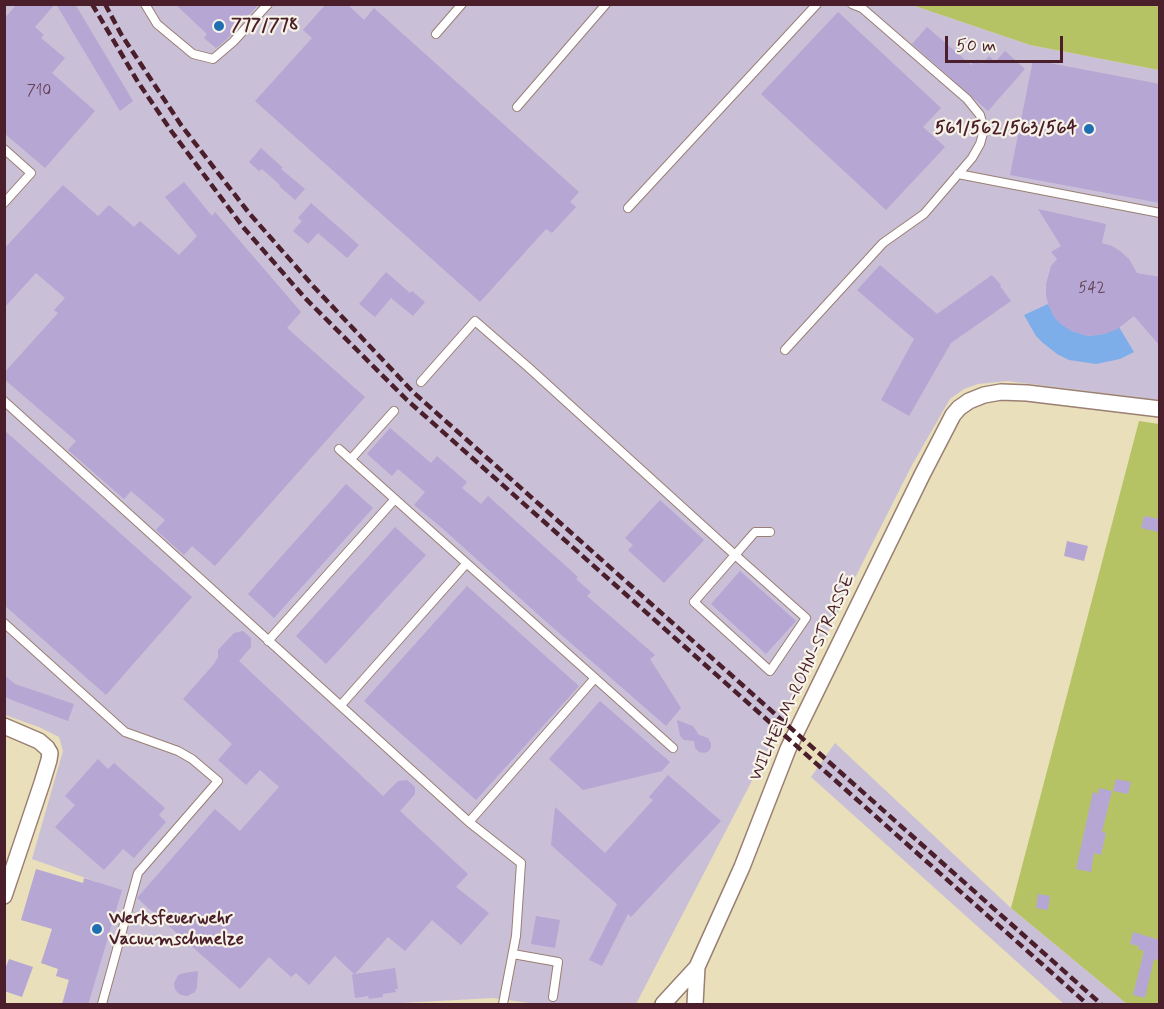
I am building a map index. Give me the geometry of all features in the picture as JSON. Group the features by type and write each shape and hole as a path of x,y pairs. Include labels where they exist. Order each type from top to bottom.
{"street":[{"name":"WILHELM-ROHN-STRASSE","path":"663,1005 672,998 697,967 742,867 788,748 953,415 969,401 1001,392 1160,409"},
{"path":"4,726 39,741 50,753 4,896"},
{"name":"WILHELM-ROHN-STRASSE","path":"695,1005 697,967"}],"lane":[{"path":"146,4 158,24 193,54 213,59 233,42 268,4"},
{"path":"436,34 462,4"},
{"path":"517,107 606,4"},
{"path":"628,208 817,4"},
{"path":"785,350 883,243 924,214 972,158 980,144 984,130 980,115 967,99 862,9 852,4"},
{"path":"4,149 31,173 4,203"},
{"path":"958,174 1160,213"},
{"path":"421,382 475,321 735,555 806,618 770,671 694,602 735,555 755,532 770,532"},
{"path":"4,401 469,822 521,863 516,936 503,1005"},
{"path":"351,459 394,411"},
{"path":"339,449 673,748"},
{"path":"268,641 395,499"},
{"path":"341,705 466,564"},
{"path":"4,623 125,732 178,751 192,759 218,781 138,873 102,1005"},
{"path":"469,822 595,678"},
{"path":"513,954 558,962 553,997"}],"shaded area":[{"path":"5,5 912,5 1030,45 1159,70 1159,400 1007,381 978,384 964,389 950,399 912,465 636,1004 536,1004 493,998 383,1004 62,1004 97,882 32,859 63,751 59,737 5,715"},
{"path":"835,743 1011,908 1127,1004 1064,1004 811,777"}],"green space":[{"path":"912,5 1159,5 1159,70 1030,45"},
{"path":"1139,421 1159,424 1159,1004 1127,1004 1011,908"}],"water":[{"path":"1048,304 1061,324 1072,331 1088,336 1104,334 1119,327 1134,352 1120,359 1096,364 1069,360 1057,354 1036,336 1024,315"}],"building":[{"path":"17,4 55,4 35,27 44,35 41,38 65,58 52,73 95,111 45,168 4,133 4,19"},
{"path":"56,4 75,4 133,101 120,111"},
{"name":"777/778","path":"175,4 259,4 216,48 204,38 207,34"},
{"path":"326,4 347,4 364,20 374,8 579,192 570,202 576,207 552,233 546,229 480,302 255,101 312,38 303,30"},
{"path":"838,12 941,108 923,127 945,147 886,210 761,94"},
{"path":"927,27 971,65 977,59 982,64 989,56 995,62 1005,51 1025,69 988,111 912,44"},
{"name":"561/562/563/564","path":"1033,60 1160,84 1160,203 1010,175"},
{"path":"261,148 305,189 295,200 262,169 259,171 249,162"},
{"path":"184,182 212,216 215,212 301,312 287,328 365,397 215,566 192,546 184,555 156,530 165,520 131,491 124,499 68,450 76,441 4,379 4,373 58,313 54,310 65,298 36,273 4,308 4,249 63,185 98,216 109,205 134,227 140,221 179,255 197,236 165,197"},
{"path":"311,203 359,245 347,258 318,233 308,244 293,231 302,221 298,218"},
{"path":"1038,209 1106,224 1102,243 1120,251 1129,259 1137,273 1160,277 1160,346 1134,316 1116,330 1088,336 1072,331 1054,317 1048,304 1046,284 1051,266 1057,259 1051,252 1061,246"},
{"path":"880,265 937,314 992,275 1011,301 951,343 909,416 881,400 914,339 857,290"},
{"path":"386,272 410,293 412,291 425,302 413,316 391,298 375,317 359,304"},
{"path":"390,428 431,463 437,456 467,482 462,488 481,504 488,496 578,577 576,579 591,592 587,596 655,655 650,659 681,708 666,726 414,505 425,492 398,469 392,476 367,454"},
{"path":"4,430 192,597 106,695 4,605"},
{"path":"346,484 373,508 274,618 248,594"},
{"path":"660,500 704,540 664,583 628,550 633,545 625,538"},
{"path":"1144,516 1160,519 1158,532 1141,528"},
{"path":"395,527 426,555 326,664 296,636"},
{"path":"1067,541 1088,546 1084,561 1064,556"},
{"path":"740,571 796,621 766,654 711,604"},
{"path":"467,586 579,686 476,800 364,701"},
{"path":"243,631 251,638 251,647 239,661 383,796 398,781 407,780 415,787 415,794 400,811 468,874 456,887 489,913 461,945 432,920 405,951 388,937 355,974 395,968 398,989 395,989 396,992 383,994 383,997 355,998 352,975 354,974 335,956 309,985 296,973 291,977 269,957 240,989 137,898 215,809 240,831 279,787 260,770 246,785 218,760 232,744 183,699 214,664 218,657 218,650 234,633"},
{"path":"4,675 15,684 74,704 68,721 9,699 4,695"},
{"path":"600,701 670,762 662,771 583,790 549,759"},
{"path":"677,720 693,726 699,735 708,738 711,743 709,751 699,752 695,748 694,741 684,740 680,736"},
{"path":"98,759 108,769 114,763 165,808 159,815 166,822 134,858 123,849 104,870 55,827 75,805 65,796"},
{"path":"668,775 721,821 631,917 628,914 602,966 589,960 617,904 551,845 555,807 605,853 653,800 649,797"},
{"path":"1116,779 1131,782 1128,794 1113,791"},
{"path":"1099,788 1112,791 1102,832 1106,833 1101,855 1094,853 1091,872 1076,869 1093,792 1098,794"},
{"path":"36,869 83,883 84,878 122,890 88,1005 62,1005 69,980 56,976 58,969 41,963 52,929 21,920"},
{"path":"1038,894 1050,896 1048,910 1036,908"},
{"path":"536,916 560,920 555,948 531,944"},
{"path":"1133,932 1160,940 1160,961 1154,959 1145,998 1133,995 1144,951 1138,949 1139,946 1130,944"},
{"path":"9,959 33,967 22,997 4,991 4,972"},
{"path":"198,971 195,992 187,996 178,993 174,983 178,975"}],"railway":[{"path":"92,4 138,82 172,132 243,227 305,298 407,400 1087,1004"},
{"path":"105,4 121,34 181,125 249,213 314,287 413,392 1101,1004"}],"place":[{"name":"777/778","path":"219,26"},
{"name":"561/562/563/564","path":"1089,129"},
{"name":"Werksfeuerwehr Vacuumschmelze","path":"97,929"}]}
